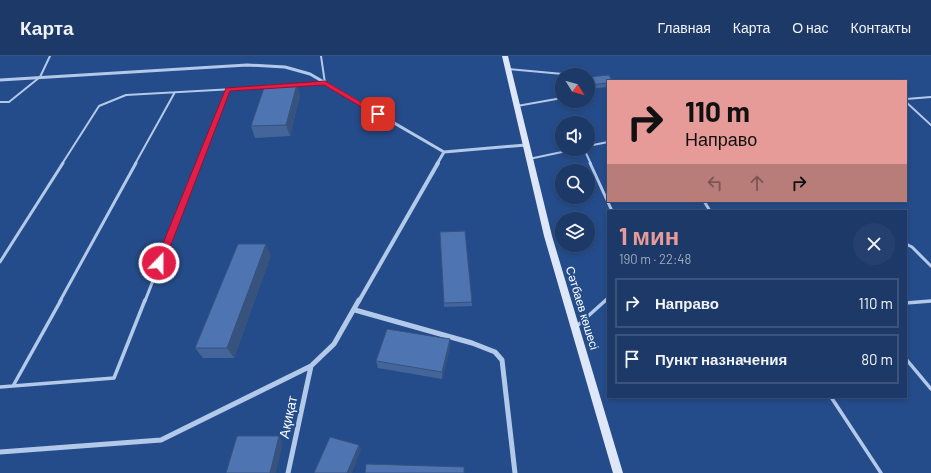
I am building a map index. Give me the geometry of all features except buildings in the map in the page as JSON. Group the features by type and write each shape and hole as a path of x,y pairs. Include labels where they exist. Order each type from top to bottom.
{"main road":[{"name":"Сәтбаев көшесі","path":"505,56 548,236 618,473"}],"street":[{"path":"0,80 247,65 286,67 310,74 444,152 526,145"},
{"path":"0,452 161,440 311,366 334,344 355,310 444,152"},
{"path":"355,310 472,343 495,352 502,360 515,473"},
{"name":"Ақиқат","path":"288,473 311,366"}],"lane":[{"path":"0,102 9,102 40,77 50,56"},
{"path":"294,85 325,83 321,56"},
{"path":"508,69 555,73"},
{"path":"0,262 99,106 126,95 272,87"},
{"path":"0,387 114,378 228,90"},
{"path":"13,386 175,92"},
{"path":"907,101 931,97"},
{"path":"517,106 555,99"},
{"path":"907,102 931,125"},
{"path":"595,145 607,142"},
{"path":"529,159 555,153"},
{"path":"587,156 607,200"},
{"path":"907,244 912,247 931,266"},
{"path":"575,328 607,299"},
{"path":"907,303 931,301"},
{"path":"907,360 931,389"},
{"path":"833,398 881,473"}],"route":[{"path":"159,263 228,90 325,83 378,114"}]}
